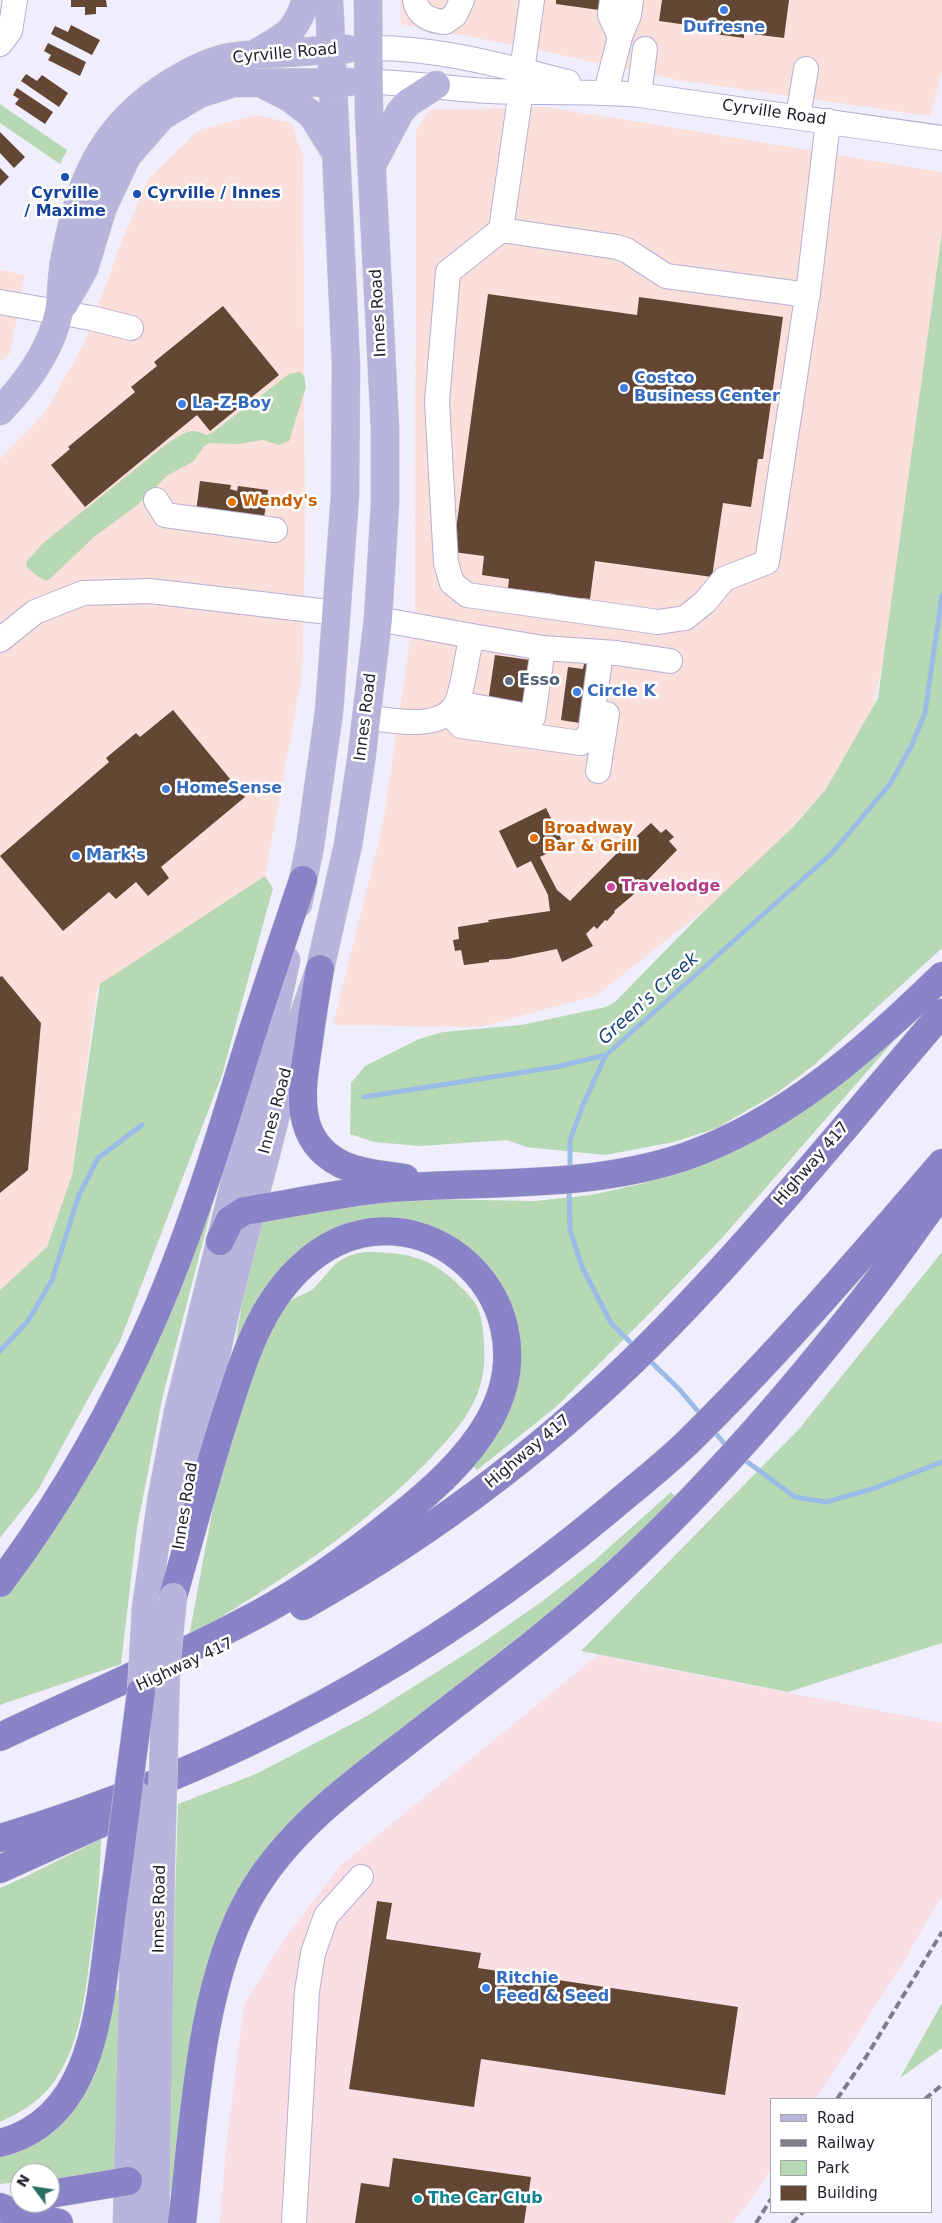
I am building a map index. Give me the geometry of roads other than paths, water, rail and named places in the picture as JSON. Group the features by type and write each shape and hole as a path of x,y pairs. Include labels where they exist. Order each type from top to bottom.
{"highway":[{"path":"0,1583 35,1533 81,1461 116,1395 153,1318 200,1196 302,880"},
{"path":"320,969 303,1080 302,1099 305,1122 315,1141 332,1158 350,1168 390,1176 473,1186"},
{"path":"220,1241 230,1220 244,1211 380,1190 534,1183 605,1176 645,1168 685,1156 770,1117 833,1073 878,1035 942,976"},
{"name":"Highway 417","path":"0,1738 122,1695 249,1635 353,1578 436,1523 490,1483 621,1372 668,1326 747,1240 942,1013"},
{"path":"0,1869 233,1764 306,1728 365,1694 549,1559 685,1444 728,1401 867,1250 942,1163"},
{"path":"182,2223 201,2066 219,1973 234,1928 248,1900 266,1872 286,1846 327,1806 379,1763 546,1633 599,1588 719,1471 761,1425 867,1295 942,1193"},
{"path":"0,1738 262,1612 308,1583 380,1532 414,1505 453,1468 488,1424 500,1398 506,1371 504,1330 497,1303 482,1280 464,1260 443,1246 410,1234 394,1232 368,1233 338,1242 320,1252 287,1281 262,1319 240,1370 173,1597"},
{"path":"0,1838 111,1801 251,1741 357,1687 476,1611"},
{"path":"0,2144 32,2129 54,2111 70,2092 85,2065 98,2020 126,1871 141,1692"},
{"path":"60,2192 128,2181"},
{"path":"0,2206 13,2213 59,2223"}],"main road":[{"path":"255,54 295,27 306,0"},
{"name":"Innes Road","path":"141,1692 146,1608 170,1451 185,1378 262,1073 311,837 328,712 345,495 346,365 334,151 329,0"},
{"name":"Innes Road","path":"155,2223 166,1665 173,1597 192,1463 214,1362 296,1037 320,969 348,845 378,619 385,503 384,428 371,166 368,0"},
{"name":"Cyrville Road","path":"59,312 64,263 81,192 102,147 126,117 157,91 189,72 230,57 368,48"},
{"path":"260,82 290,98 312,115 334,151"},
{"name":"Cyrville Road","path":"0,412 16,395 38,363 59,312 84,269 102,207 127,156 162,116 199,94 234,83 368,82"},
{"path":"371,166 400,112 408,103 436,86"},
{"path":"337,613 378,619"},
{"name":"Innes Road","path":"126,1871 127,2223"},
{"path":"128,2181 138,2175 145,2166 151,2157 156,2140"}],"street":[{"path":"0,44 10,31 14,0"},
{"path":"414,0 422,15 432,20 445,22 455,15 462,0"},
{"path":"532,0 501,230 448,272 437,402 446,553 452,583 467,595 658,622 685,618 705,602 724,579 767,562 808,295 828,121"},
{"path":"612,0 610,15 620,37"},
{"path":"606,92 620,37 629,15 631,0"},
{"name":"Cyrville Road","path":"368,48 399,48 481,61 520,81 639,95 942,138"},
{"path":"639,95 645,49"},
{"path":"798,117 806,70"},
{"name":"Cyrville Road","path":"368,82 400,82 489,91 520,81"},
{"path":"501,230 617,247 626,250 666,276 808,295"},
{"path":"0,302 59,312 131,328"},
{"path":"156,500 165,515 275,530"},
{"path":"0,640 35,612 83,593 150,591 337,613"},
{"path":"378,619 543,648 608,652 670,661"},
{"path":"453,708 472,636"},
{"path":"538,727 543,648"},
{"path":"366,717 394,721 427,722 453,708 538,727 581,743 590,732 608,652"},
{"path":"598,771 608,652"},
{"path":"294,2223 307,1991 312,1953 326,1916 361,1877"}],"waterway":[{"name":"Green's Creek","path":"570,1170 570,1140 583,1105 606,1055 832,853 890,784 912,745 925,713 942,595"},
{"path":"364,1097 556,1067 606,1055"},
{"path":"0,1351 28,1321 52,1280 79,1195 98,1158 142,1125"},
{"name":"Green's Creek","path":"569,1189 570,1230 582,1267 611,1323 636,1348"},
{"name":"Green's Creek","path":"648,1359 679,1389 702,1416"},
{"name":"Green's Creek","path":"712,1429 729,1449"},
{"name":"Green's Creek","path":"742,1458 795,1497 826,1502 872,1489 942,1462"}],"railway":[{"path":"838,2098 866,2057 942,1932"},
{"path":"926,2098 942,2085"},
{"path":"756,2223 770,2201"},
{"path":"792,2223 802,2213"}],"place":[{"name":"Dufresne","path":"724,10"},
{"name":"Cyrville / Maxime","path":"65,177"},
{"name":"Cyrville / Innes","path":"137,194"},
{"name":"Costco Business Center","path":"624,388"},
{"name":"La-Z-Boy","path":"182,404"},
{"name":"Wendy's","path":"232,502"},
{"name":"Esso","path":"509,681"},
{"name":"Circle K","path":"577,692"},
{"name":"HomeSense","path":"166,789"},
{"name":"Broadway Bar & Grill","path":"534,838"},
{"name":"Mark's","path":"76,856"},
{"name":"Travelodge","path":"611,887"},
{"name":"Ritchie Feed & Seed","path":"486,1988"},
{"name":"The Car Club","path":"418,2199"}]}
